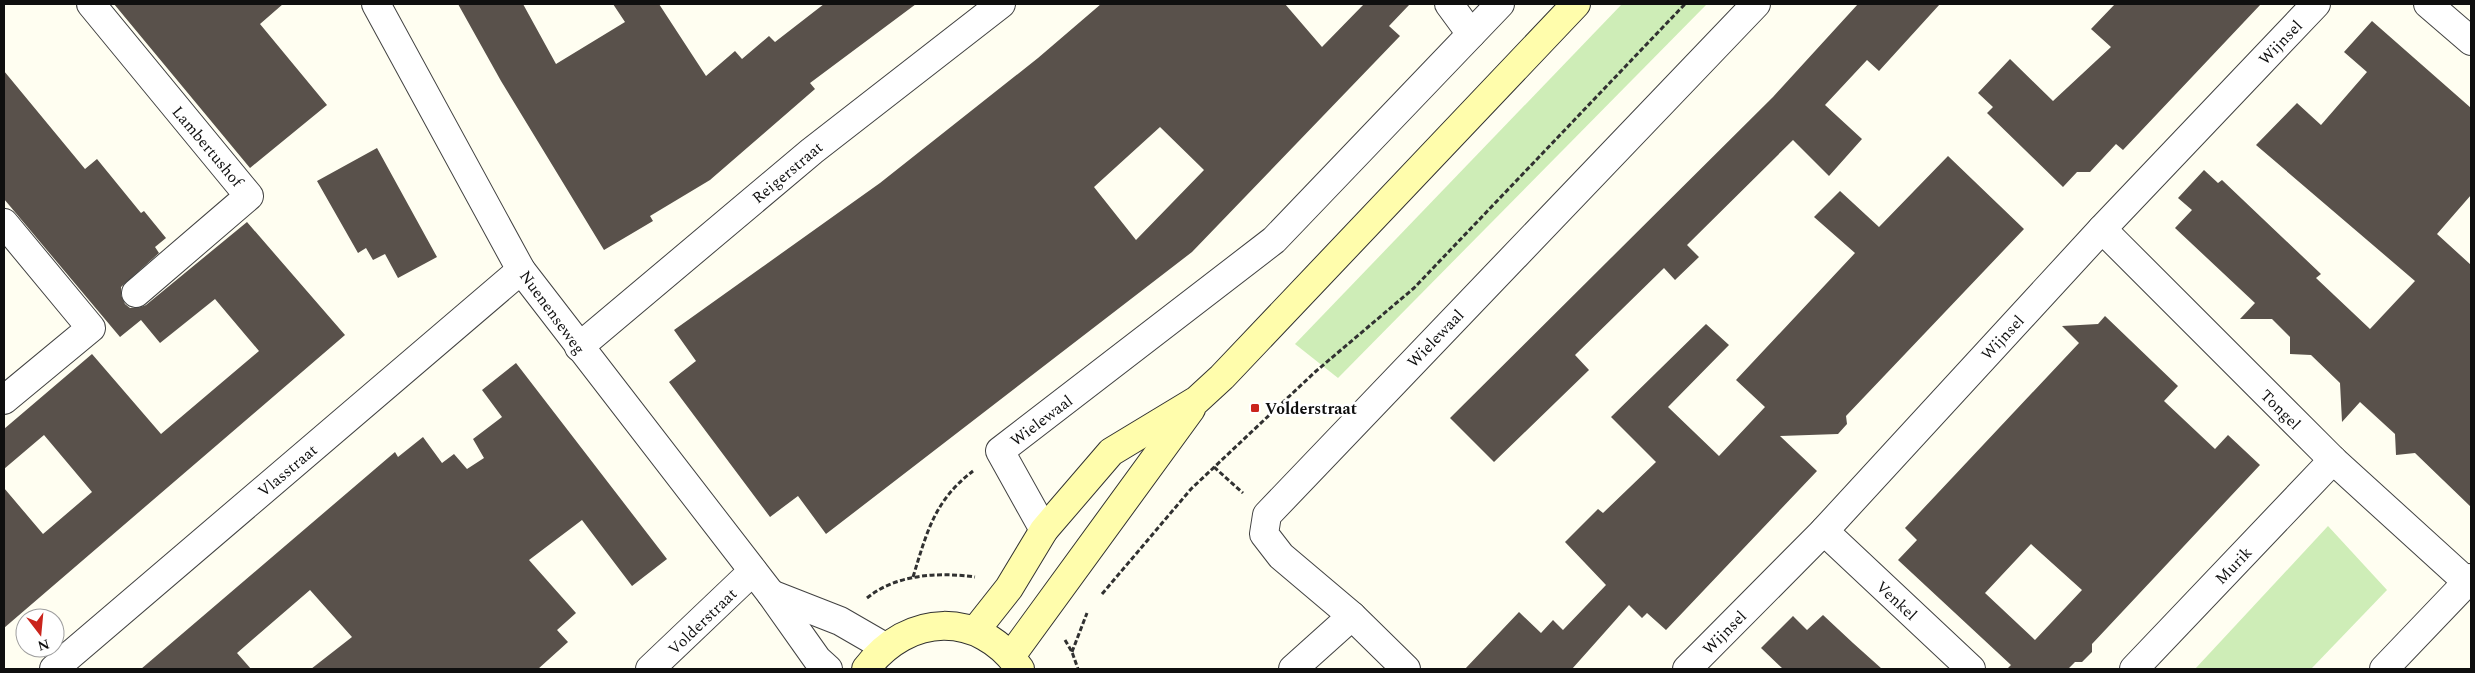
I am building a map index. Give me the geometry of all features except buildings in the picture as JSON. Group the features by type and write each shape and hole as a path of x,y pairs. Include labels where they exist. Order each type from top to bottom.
{"main road":[{"path":"975,631 1009,588 1044,530 1111,452 1197,400 1222,377 1576,4"},
{"path":"866,669 885,647 912,630 944,625 975,631 995,641 1015,663 1197,400"}],"street":[{"name":"Lambertushof","path":"91,4 249,196 136,293"},
{"name":"Nuenenseweg","path":"376,4 521,270 578,347 771,594 817,659 828,669"},
{"name":"Reigerstraat","path":"578,347 812,151 1001,4"},
{"path":"1449,4 1471,34"},
{"name":"Wielewaal","path":"1044,530 1000,451 1274,240 1500,4"},
{"name":"Wielewaal","path":"1406,669 1352,616 1281,556 1264,534 1267,515 1756,4"},
{"name":"Wijnsel","path":"1687,669 1824,531 2102,229 2316,4"},
{"path":"2428,4 2471,41"},
{"path":"4,223 91,328 4,400"},
{"name":"Tongel","path":"2102,229 2333,460 2469,580"},
{"name":"Vlasstraat","path":"54,669 521,270"},
{"name":"Murik","path":"2134,669 2333,460"},
{"name":"Venkel","path":"1824,531 1971,669"},
{"name":"Volderstraat","path":"663,665 753,571"},
{"path":"2384,669 2469,580"},
{"path":"771,594 840,621 885,647"},
{"path":"1293,669 1352,616"}],"path":[{"path":"1101,595 1191,489 1315,372 1414,288 1685,4"},
{"name":"Wielewaal","path":"913,577 929,523 940,507 956,485 1000,451"},
{"path":"1072,652 1088,610"}],"green space":[{"path":"1622,4 1707,4 1338,378 1295,344"},
{"path":"2328,526 2387,590 2311,669 2195,669"}],"place":[{"name":"Volderstraat","path":"1255,408"}]}
